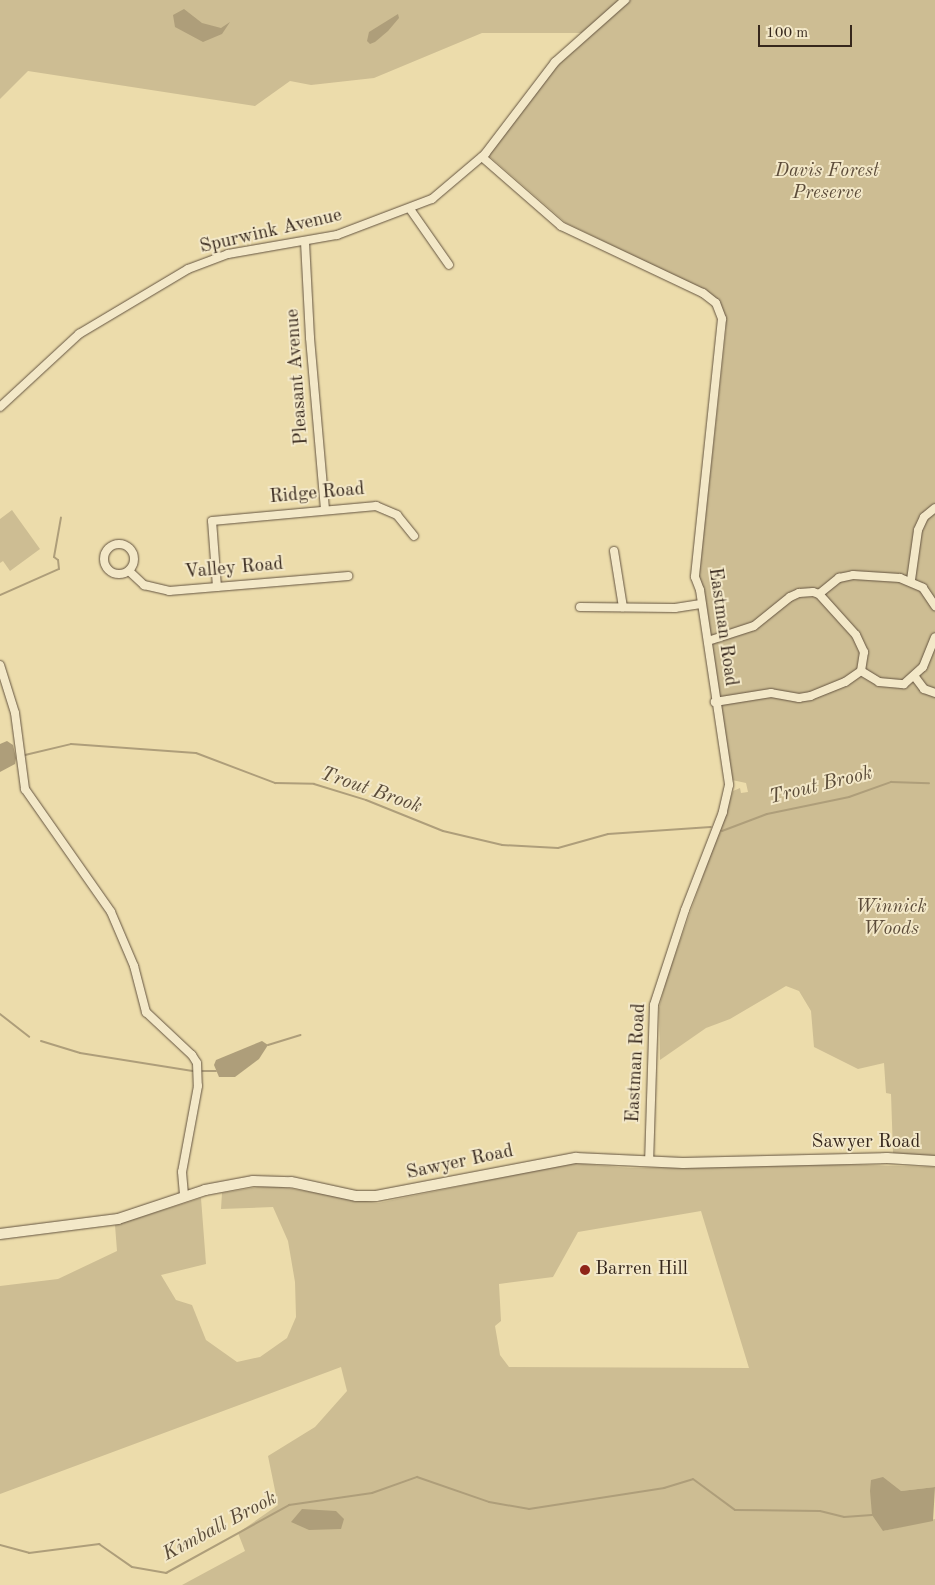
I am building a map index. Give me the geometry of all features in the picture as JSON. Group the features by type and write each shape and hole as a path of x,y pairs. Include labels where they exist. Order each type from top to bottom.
{"street":[{"name":"Spurwink Avenue","path":"0,407 80,334 168,279 228,254 305,242 410,209 444,190 482,157 555,62 625,0"},
{"name":"Eastman Road","path":"482,157 561,226 693,288 712,299 718,308 721,332 707,439 695,577 708,641 715,702 729,785 722,812 685,910 654,1005 648,1161"},
{"path":"410,209 449,265"},
{"name":"Pleasant Avenue","path":"305,242 310,338 325,508"},
{"name":"Ridge Road","path":"217,587 212,521 325,508 382,507 405,522 414,536"},
{"path":"911,580 918,530 924,517 935,508"},
{"name":"Valley Road","path":"129,571 135,559 131,549 120,544 113,545 104,555 106,566 114,573 129,571 150,587 176,591 348,576"},
{"path":"614,551 623,607"},
{"path":"708,641 754,626 799,593 819,594 838,578 853,575 911,580 930,595 935,606"},
{"path":"715,702 771,694 799,698 811,696 845,682 861,671 864,652 856,635 819,594"},
{"path":"580,607 675,608 701,604"},
{"path":"861,671 890,685 904,684 914,678 923,668 935,637"},
{"path":"0,665 15,713 25,789 111,912 134,966 146,1012 192,1055 197,1063 198,1086 182,1172 184,1197"},
{"path":"914,678 924,689 935,694"},
{"name":"Sawyer Road","path":"0,1234 118,1219 184,1197 240,1183 273,1180 376,1196 570,1158 648,1161 935,1161"}],"green space":[{"path":"0,0 935,0 935,1156 893,1153 891,1094 886,1093 884,1063 858,1069 814,1047 811,1011 799,991 786,986 730,1019 706,1028 660,1060 659,1008 667,978 733,791 740,788 741,793 748,792 746,783 732,780 699,578 726,329 724,317 706,291 566,223 489,156 490,152 547,77 587,33 482,33 374,78 311,85 290,81 255,106 28,71 0,99"},
{"path":"12,510 40,549 10,571 3,561 0,563 0,519"},
{"path":"571,1163 631,1168 829,1164 935,1167 935,1487 901,1491 883,1531 935,1519 935,1585 182,1585 245,1551 238,1533 278,1505 268,1456 315,1427 347,1391 341,1367 0,1494 0,1286 58,1279 117,1251 115,1225 201,1198 206,1264 161,1275 176,1300 192,1305 206,1340 237,1362 260,1357 287,1338 296,1317 295,1282 288,1241 273,1207 221,1209 222,1193 269,1185 378,1203","holes":["701,1211 749,1368 509,1367 500,1355 495,1326 501,1321 499,1284 553,1277 578,1232"]}],"shaded area":[{"path":"184,9 202,23 221,28 230,22 222,34 203,42 175,27 173,15"},
{"path":"398,14 399,18 388,31 375,42 370,44 367,41 369,32"},
{"path":"7,741 13,745 16,758 15,764 0,772 0,744"},
{"path":"262,1041 268,1045 259,1059 235,1077 219,1077 214,1065 216,1060"},
{"path":"883,1477 901,1491 935,1487 933,1521 883,1531 872,1515 870,1491 871,1480"},
{"path":"302,1509 336,1511 344,1519 341,1529 309,1530 291,1522"}],"waterway":[{"path":"0,595 59,569 58,560 54,557 61,518"},
{"name":"Trout Brook","path":"25,755 71,744 196,753 275,783 314,784 366,800 443,831 502,845 558,848 608,834 711,827"},
{"name":"Trout Brook","path":"722,831 767,814 849,797 891,782 929,783"},
{"path":"0,1014 29,1037"},
{"path":"268,1045 300,1035"},
{"path":"41,1041 80,1053 193,1071"},
{"path":"202,1071 216,1071"},
{"name":"Kimball Brook","path":"0,1545 29,1553 99,1544 132,1567 166,1573 289,1505 372,1493 417,1477 489,1502 529,1509 664,1488 693,1479 735,1510 820,1511 844,1517 872,1515"}],"place":[{"name":"Barren Hill","path":"585,1270"}],"park label":[{"name":"Davis Forest Preserve","path":"827,183"},
{"name":"Winnick Woods","path":"891,919"}]}
